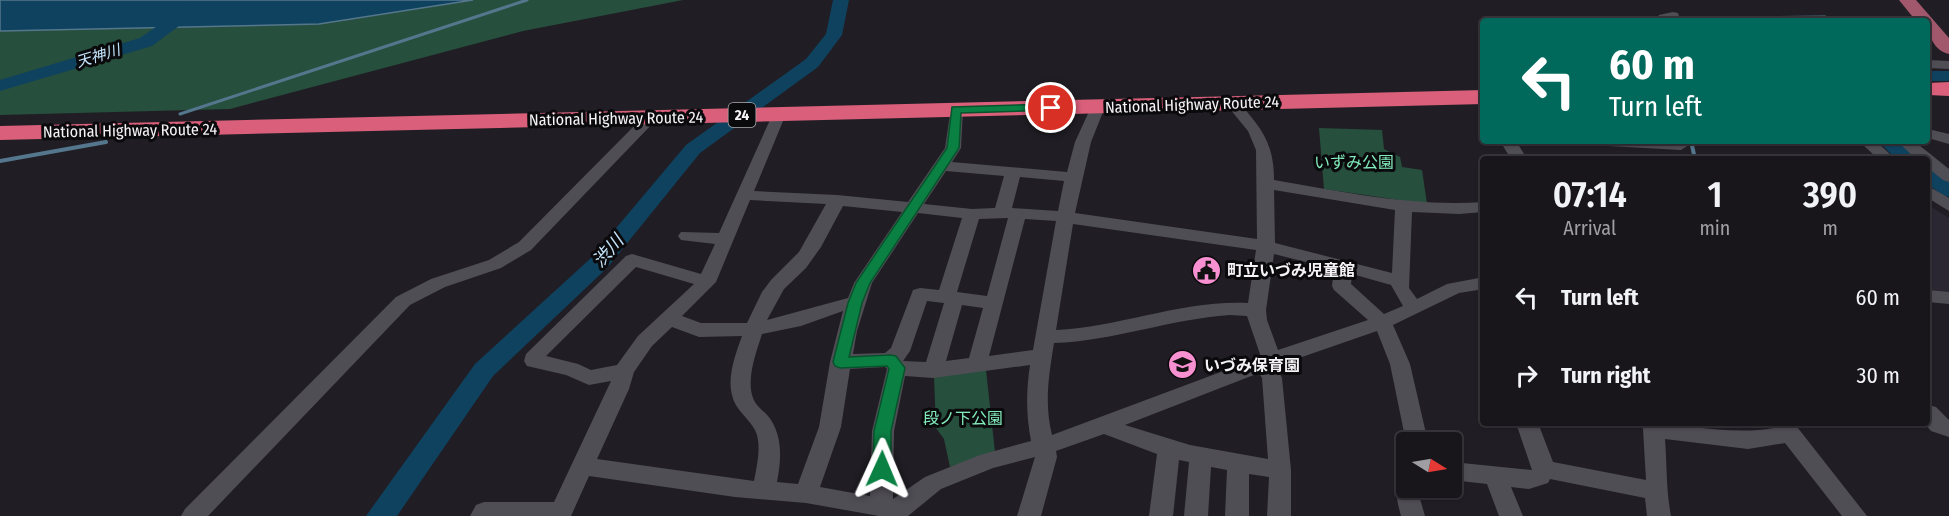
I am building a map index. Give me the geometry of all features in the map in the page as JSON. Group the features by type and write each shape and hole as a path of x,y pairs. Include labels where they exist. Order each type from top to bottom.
{"highway":[{"path":"1930,89 1949,89"},
{"name":"National Highway Route 24","path":"0,133 1480,97"}],"main road":[{"path":"1894,0 1910,18"},
{"path":"1907,0 1923,18"},
{"path":"1930,27 1949,49"},
{"path":"1930,40 1949,64"}],"street":[{"path":"1930,64 1949,64"},
{"path":"1232,103 1255,130 1264,150 1266,246 1256,310 1272,378 1280,470 1280,516"},
{"path":"1036,514 1046,457 1037,417 1036,392 1065,218 1083,142 1098,107"},
{"path":"806,494 830,427 840,362 855,303 863,283 953,148 956,110"},
{"path":"482,516 484,512 560,513 619,389 624,371 645,341 707,282 779,114"},
{"path":"194,516 403,301 438,283 495,264 525,246 650,118"},
{"path":"1930,135 1949,140"},
{"path":"1640,144 1682,148"},
{"path":"1859,144 1872,156"},
{"path":"1870,144 1884,156"},
{"path":"1908,144 1922,156"},
{"path":"1930,162 1949,177"},
{"path":"940,166 1074,177"},
{"path":"977,364 994,303 1010,213 1014,171"},
{"path":"1266,184 1404,204 1458,209 1480,207"},
{"path":"1930,192 1949,206"},
{"path":"743,195 837,200 972,214 1010,213 1065,218 1266,246 1399,281"},
{"path":"764,490 769,457 766,431 748,411 741,390 751,338 770,295 786,274 793,270 818,236 837,200"},
{"path":"1404,204 1399,281 1400,288 1414,309"},
{"path":"933,371 972,214"},
{"path":"687,236 726,239"},
{"path":"624,371 589,378 571,369 534,361 536,354 572,318 586,308 632,260 707,282"},
{"path":"1344,266 1341,286 1382,323 1390,337 1401,372 1415,432"},
{"path":"581,466 806,494 891,511 933,483 988,461 1044,446 1104,425 1268,362 1382,323 1454,288 1480,285"},
{"path":"891,511 883,431 894,364 920,294 994,303"},
{"path":"1930,296 1949,298"},
{"path":"670,319 699,330 756,329 794,321 839,305 855,303"},
{"path":"840,362 894,364 933,371 1025,360 1044,346 1064,338 1126,328 1195,312 1242,308 1256,310"},
{"path":"1930,415 1939,425 1949,429"},
{"path":"1104,425 1122,434 1168,448 1280,470"},
{"path":"1462,472 1535,479 1543,473 1544,469 1528,426"},
{"path":"1659,516 1655,491 1657,483 1653,426 1748,441 1786,429 1855,516"},
{"path":"1161,516 1168,448"},
{"path":"1196,516 1202,455"},
{"path":"1237,516 1238,463"},
{"path":"1544,469 1655,491"},
{"path":"1495,476 1508,514"},
{"path":"1408,498 1413,516"}],"shaded area":[{"path":"1930,206 1949,218 1949,296 1930,294"}],"green space":[{"path":"473,0 683,0 523,31 230,109 0,115 0,31 319,24"},
{"name":"いずみ公園","path":"1319,128 1382,130 1384,149 1400,157 1402,167 1422,170 1427,204 1324,189"},
{"name":"段ノ下公園","path":"986,370 995,452 950,467 944,439 936,428 934,376"}],"water":[{"path":"0,0 473,0 319,24 0,31"}],"waterway":[{"path":"180,114 527,0"},
{"name":"渋川","path":"381,516 484,370 599,263 693,149 812,63 834,35 841,0"},
{"name":"天神川","path":"0,86 146,42 189,11"},
{"path":"1748,18 1825,17"},
{"path":"1930,76 1949,76"},
{"path":"0,161 106,142"},
{"path":"1692,144 1694,156"},
{"path":"1891,144 1904,156"},
{"path":"1930,177 1949,191"}],"place":[{"name":"町立いづみ児童館","path":"1206,270"},
{"name":"いづみ保育園","path":"1183,365"}],"route":[{"path":"882,469 883,431 897,368 890,360 840,362 855,303 863,283 953,148 956,110 1051,108"}]}
